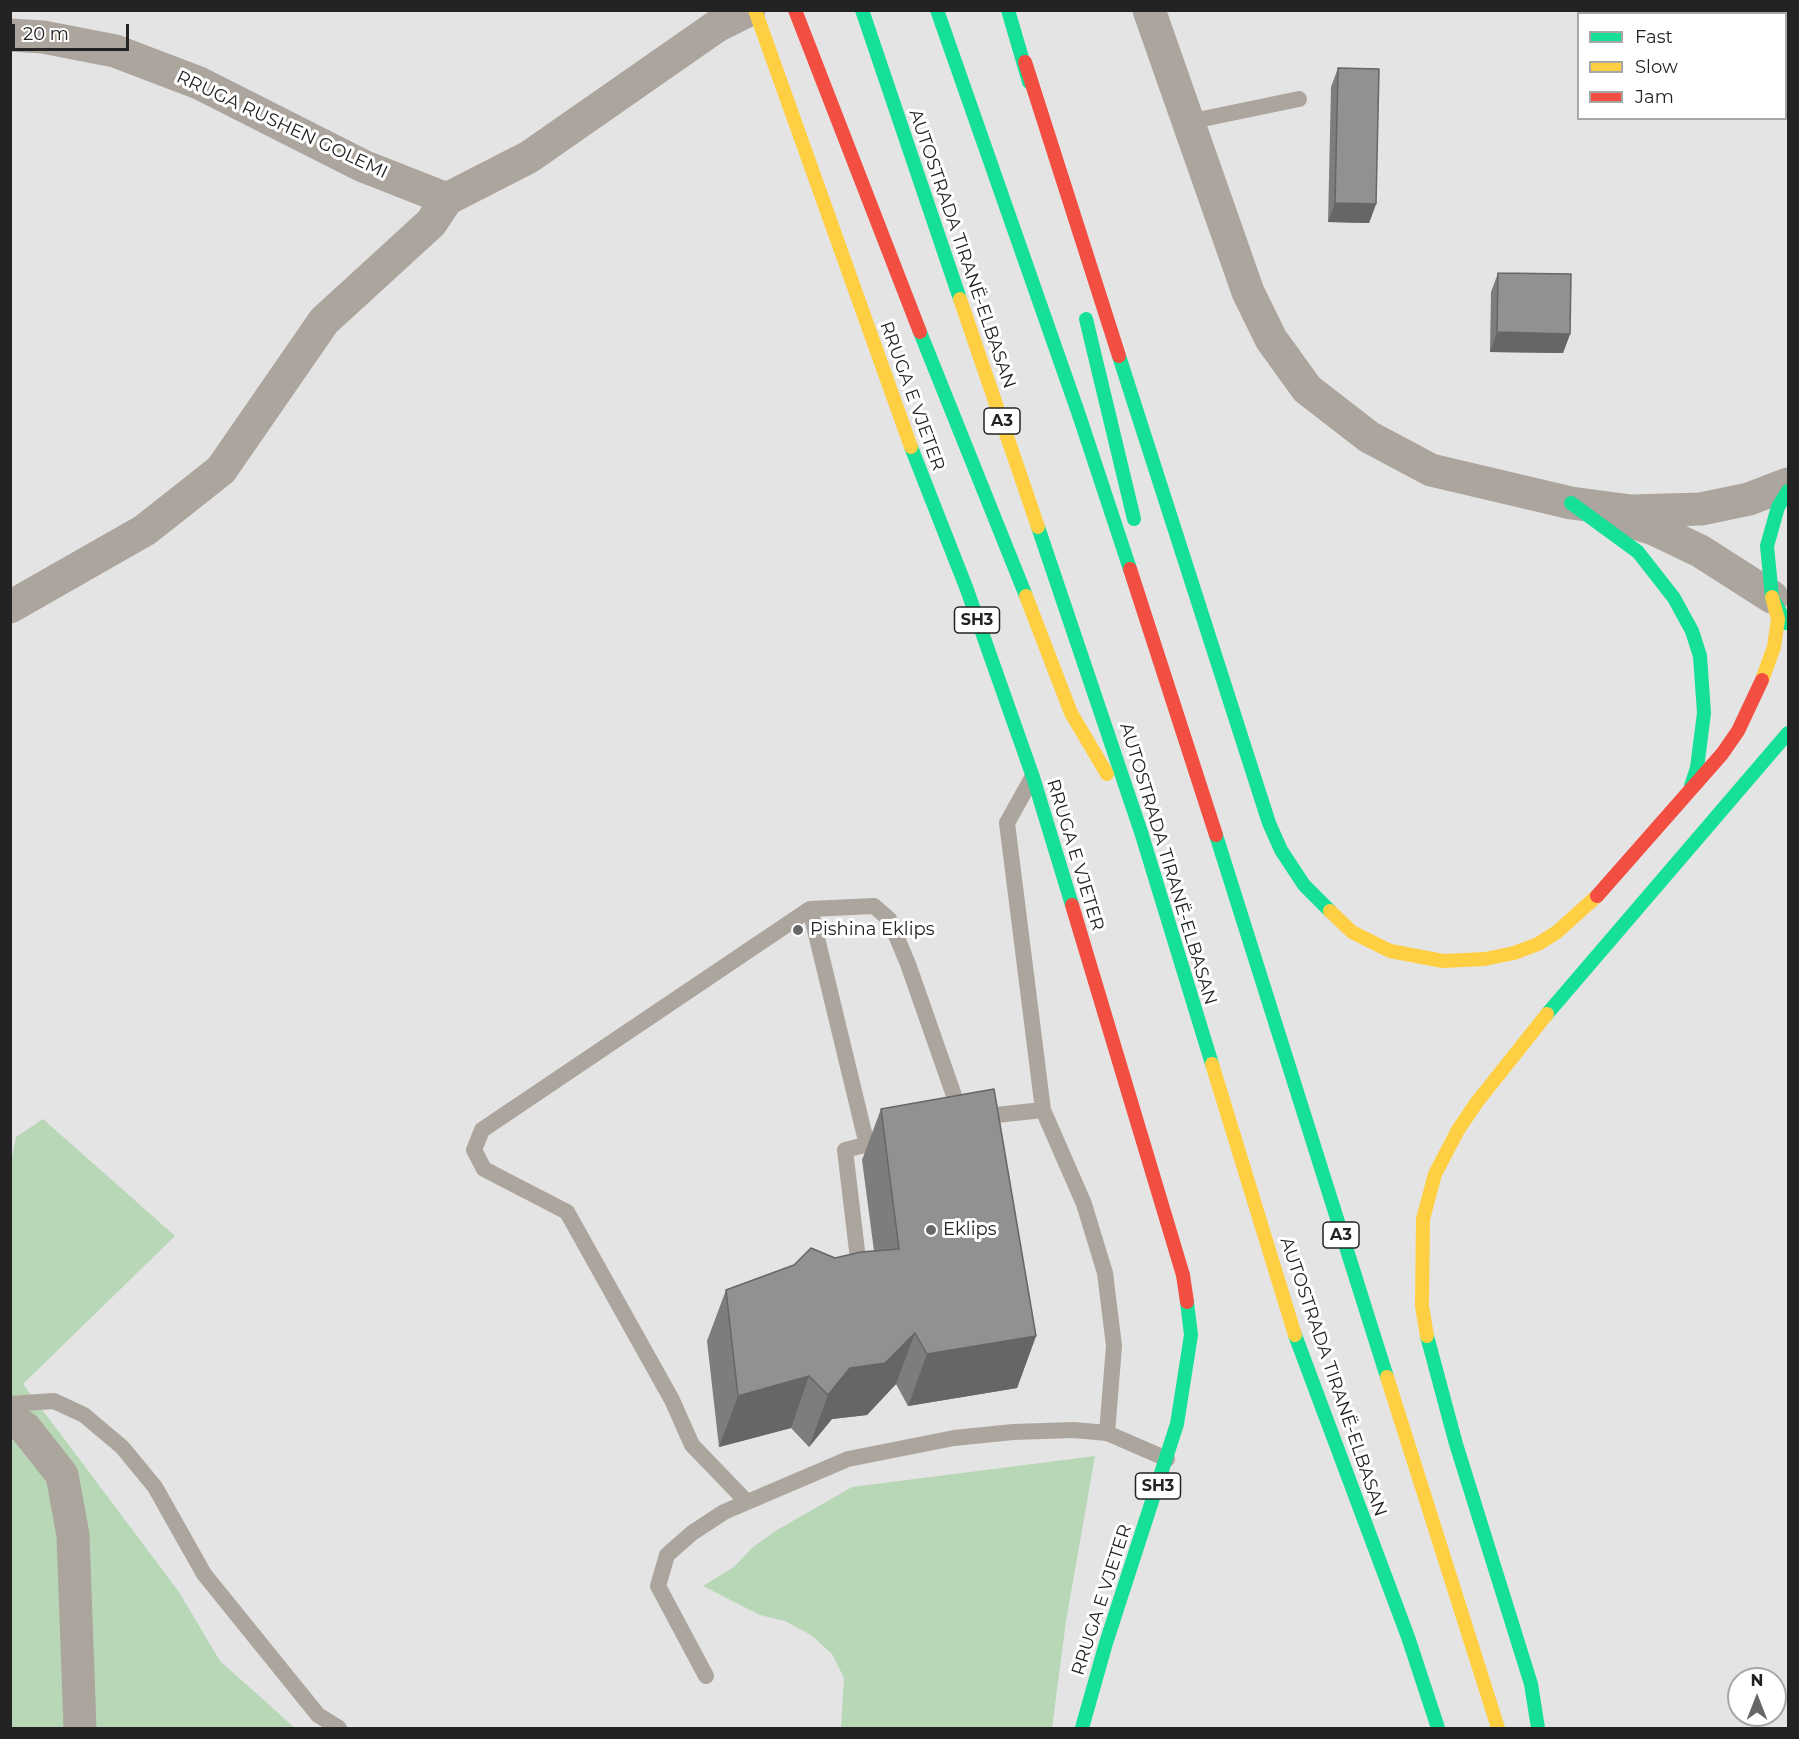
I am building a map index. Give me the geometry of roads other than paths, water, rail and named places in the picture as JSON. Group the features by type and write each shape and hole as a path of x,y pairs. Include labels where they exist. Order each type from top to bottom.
{"main road":[{"name":"RRUGA E VJETER","path":"755,10 899,416 966,587 1033,777 1183,1275 1191,1335 1185,1385 1167,1459 1106,1643 1083,1728"},
{"path":"795,10 885,248 983,485 1071,713 1141,832"},
{"name":"AUTOSTRADA TIRANË-ELBASAN","path":"862,10 1141,832 1292,1326 1408,1637 1438,1728"},
{"name":"A3","path":"937,10 1079,415 1186,740 1498,1728"},
{"path":"1008,10 1259,796 1281,850 1304,885 1336,920 1352,932 1390,951 1443,961 1485,959 1538,945 1557,932 1600,894 1722,754 1758,693 1778,626 1772,597 1767,546 1778,507 1788,491"},
{"path":"1025,62 1069,246"},
{"path":"1082,303 1137,533"},
{"path":"1570,504 1638,552 1674,598 1692,632 1700,656 1704,713 1697,768 1692,783 1683,798"},
{"path":"1148,579 1186,740"},
{"path":"1772,597 1788,627"},
{"path":"1538,1728 1531,1684 1462,1464 1428,1341 1422,1306 1423,1219 1435,1174 1458,1130 1477,1102 1551,1009 1788,733"}],"street":[{"path":"10,607 145,530 221,470 324,321 431,223 447,199 530,157 717,26 748,10"},
{"path":"1149,10 1248,292 1271,339 1307,388 1369,437 1431,470 1570,504 1654,530 1682,542 1735,571 1772,597"},
{"name":"RRUGA RUSHEN GOLEMI","path":"14,29 115,51 199,83 363,166 447,199"},
{"path":"1570,504 1631,511 1678,511 1749,499 1788,484"},
{"path":"10,1418 25,1428 62,1475 73,1536 80,1728"}],"lane":[{"path":"1188,122 1299,99"},
{"path":"1033,777 1007,823 1043,1110 1084,1204 1105,1273 1114,1346 1107,1433"},
{"path":"747,1502 692,1444 672,1400 567,1212 484,1169 474,1150 482,1130 810,909 874,906 889,919 908,964 958,1107 977,1117"},
{"path":"810,909 867,1144"},
{"path":"955,1123 977,1117 1043,1110"},
{"path":"862,1291 845,1150 900,1136"},
{"path":"10,1404 54,1401 84,1415 122,1447 155,1487 204,1574 318,1715 339,1728"},
{"path":"706,1676 658,1586 667,1555 692,1533 724,1512 848,1459 891,1448 1014,1432 1074,1430 1107,1433 1167,1459"}],"place":[{"name":"Pishina Eklips","path":"798,930"},
{"name":"Eklips","path":"931,1230"}]}
